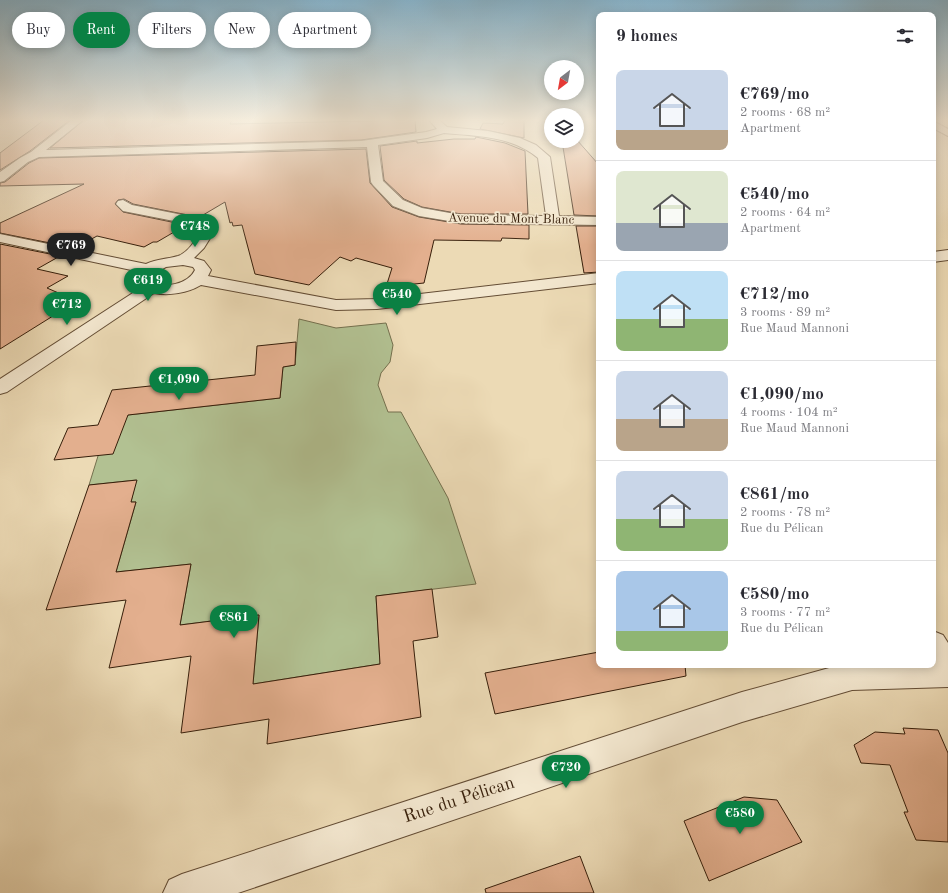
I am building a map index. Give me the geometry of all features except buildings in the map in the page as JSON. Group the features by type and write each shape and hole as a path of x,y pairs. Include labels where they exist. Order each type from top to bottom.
{"street":[{"path":"0,178 22,162"},
{"name":"Avenue du Mont Blanc","path":"376,162 377,182 398,202 407,208 433,216 461,219 596,221"},
{"path":"545,162 553,220"},
{"path":"123,204 128,208 188,220 203,226 205,235 183,260"},
{"path":"0,238 148,270"},
{"path":"936,256 948,255"},
{"path":"183,260 195,262 202,266 203,272 197,279 176,288 151,288 143,285 140,281 141,275 148,270 166,262 183,260"},
{"path":"197,279 260,290 317,303 348,306 377,304 596,278"},
{"path":"0,388 151,288"},
{"path":"936,650 948,672"},
{"name":"Rue du Pélican","path":"182,893 749,705 852,676 948,672"}],"green space":[{"path":"299,319 336,328 386,323 393,345 390,362 381,373 378,385 388,412 401,412 448,498 476,584 376,596 380,664 253,684 259,615 180,625 191,564 116,572 136,502 131,502 136,480 89,485 98,456 128,415 280,398 283,367 295,365"}]}
